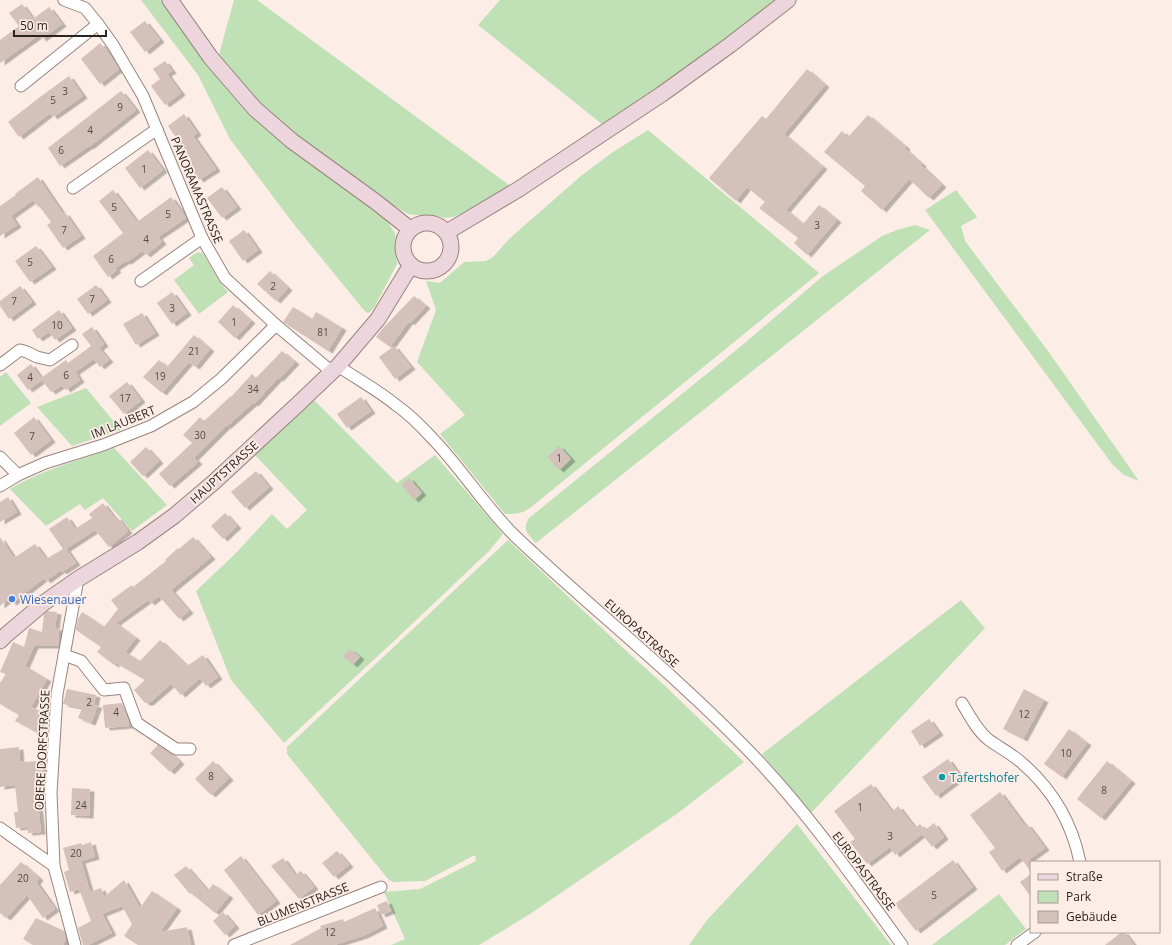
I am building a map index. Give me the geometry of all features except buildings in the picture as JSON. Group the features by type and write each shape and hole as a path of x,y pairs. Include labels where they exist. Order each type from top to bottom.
{"street":[{"name":"PANORAMASTRASSE","path":"64,0 85,8 113,45 143,96 202,238 225,278 276,325 335,369"},
{"path":"170,0 211,58 255,109 292,141 376,202 410,229"},
{"path":"447,232 519,189 662,94 730,46 788,0"},
{"path":"21,86 98,24"},
{"path":"73,188 157,129"},
{"path":"429,222 440,225 447,232 451,240 452,249 450,257 443,266 432,271 421,271 411,266 405,258 402,248 404,238 410,229 419,223 429,222"},
{"path":"141,281 202,238"},
{"name":"HAUPTSTRASSE","path":"0,641 46,602 78,579 138,542 174,516 220,477 335,369 378,319 411,266"},
{"name":"IM LAUBERT","path":"0,486 18,475 45,463 103,445 151,426 194,402 221,379 276,325"},
{"path":"0,365 20,350 37,357 50,360 72,345"},
{"name":"EUROPASTRASSE","path":"335,369 390,400 416,421 438,444 481,498 511,532 686,690 744,746 770,774 820,835 902,945"},
{"path":"0,456 18,475"},
{"name":"OBERE DORFSTRASSE","path":"75,945 54,866 51,793 57,694 78,579"},
{"path":"64,655 81,661 104,690 124,688 137,723 176,749 190,749"},
{"path":"962,704 971,718 989,740 1009,752 1039,778 1047,788 1065,818 1072,834 1080,861"},
{"path":"0,828 54,866"},
{"name":"BLUMENSTRASSE","path":"234,945 381,887"},
{"path":"1017,945 1034,933"}],"green space":[{"path":"141,0 163,0 211,69 248,112 285,145 383,217 389,224 395,233 397,264 375,306 370,312 367,313 363,309 292,222 230,139 198,75"},
{"path":"234,0 257,0 509,185 480,204 454,217 444,218 432,215 408,214 382,199 320,156 261,108 218,58"},
{"path":"500,0 777,0 683,72 603,125 478,25"},
{"path":"648,130 819,273 530,508 518,513 505,514 440,434 465,415 417,362 436,310 426,281 440,283 464,262 486,261 493,257 509,239 582,175 613,152"},
{"path":"956,190 977,217 961,226 965,241 1048,351 1139,481 1124,475 1112,464 925,210"},
{"path":"915,225 930,230 536,543 530,537 526,531 529,518 746,342 823,276 882,236"},
{"path":"200,252 203,254 219,281 228,292 199,314 174,280 194,265 189,258"},
{"path":"6,372 31,403 0,426 0,377"},
{"path":"86,388 121,430 72,446 37,407"},
{"path":"313,399 397,483 435,455 503,534 489,551 284,743 231,680 196,591 236,553 272,514 287,529 307,510 254,454"},
{"path":"114,448 167,505 132,531 103,498 85,510 80,504 46,526 10,489 35,476"},
{"path":"508,540 663,684 744,762 678,813 530,914 479,945 391,945 405,939 384,892 420,889 476,861 475,855 425,881 393,882 388,879 287,754 287,747"},
{"path":"961,600 985,628 811,813 762,754"},
{"path":"797,824 891,945 689,945 707,920"},
{"path":"999,894 1026,929 1005,945 932,945"}],"place":[{"name":"Wiesenauer","path":"12,599"},
{"name":"Tafertshofer","path":"942,777"}]}
